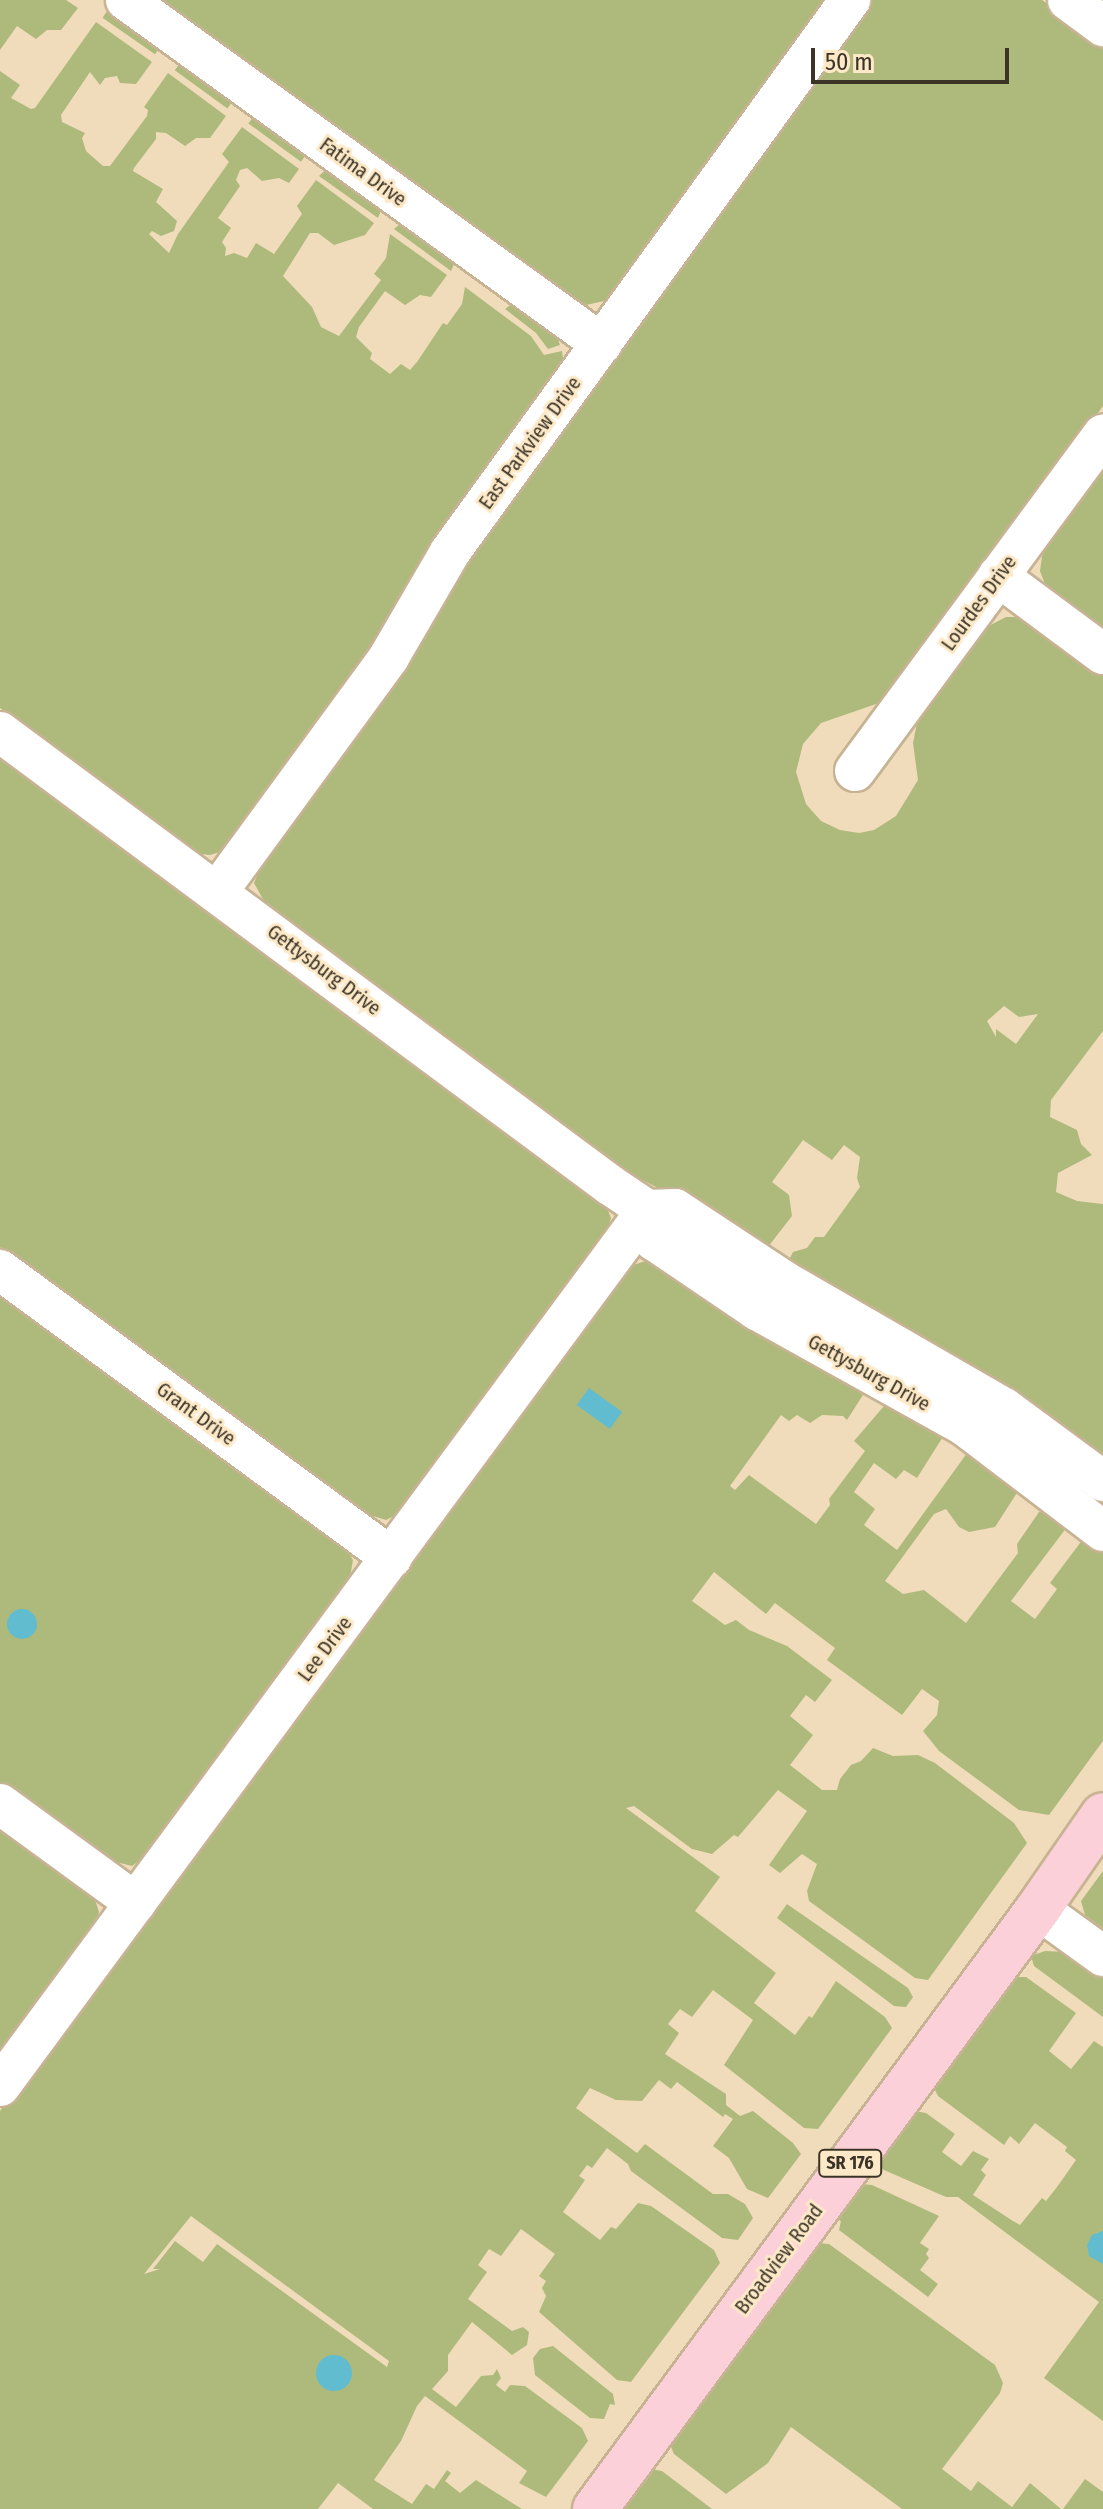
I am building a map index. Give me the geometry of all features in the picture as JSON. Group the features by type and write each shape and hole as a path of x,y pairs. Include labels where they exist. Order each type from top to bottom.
{"main road":[{"name":"Broadview Road","path":"595,2509 1038,1909 1103,1815"}],"street":[{"name":"Fatima Drive","path":"126,0 602,344"},
{"name":"East Parkview Drive","path":"218,891 389,657 450,552 850,0"},
{"path":"1068,0 1103,26"},
{"name":"Lourdes Drive","path":"855,771 1103,435"},
{"path":"998,576 1103,654"},
{"name":"Gettysburg Drive","path":"0,732 647,1210 675,1209 784,1281 1004,1408 1103,1481"},
{"name":"Gettysburg Drive","path":"647,1210 655,1241 757,1310 965,1426 1103,1531"},
{"name":"Lee Drive","path":"0,2086 647,1210"},
{"name":"Grant Drive","path":"0,1270 392,1558"},
{"path":"0,1804 136,1903"},
{"path":"1038,1909 1103,1956"}],"green space":[{"path":"0,0 66,0 78,8 61,30 47,30 36,39 17,26 0,50"},
{"path":"156,0 829,0 613,299 586,305 571,301"},
{"path":"872,0 1042,0 1103,44 1103,406 886,697 876,704 821,723 803,744 796,772 806,804 821,821 840,830 859,833 874,830 896,816 918,780 913,743 918,718 981,630 1006,617 1023,617 1103,673 1103,1031 1051,1100 1050,1117 1077,1130 1081,1144 1092,1155 1058,1173 1056,1192 1077,1201 1103,1204 1103,1463 785,1268 793,1252 807,1248 815,1237 824,1237 860,1187 857,1178 860,1157 844,1145 832,1160 803,1140 772,1182 789,1195 792,1216 764,1252 719,1220 610,1163 270,912 254,883 266,853 460,568","holes":["1004,1006 1019,1017 1038,1014 1016,1044 996,1029 996,1037 987,1021"]},
{"path":"110,7 162,44 155,54 103,18"},
{"path":"96,22 152,62 136,84 120,83 117,76 105,78 100,85 90,72 61,115 62,122 85,133 82,138 86,151 103,166 110,166 147,116 148,110 144,107 168,73 226,116 210,138 196,138 185,146 166,133 156,132 156,139 134,168 133,171 163,189 156,202 177,221 174,231 161,236 152,231 149,234 169,253 178,234 229,162 222,154 242,127 299,169 289,183 279,178 262,181 247,168 240,170 236,180 240,186 218,218 231,228 222,242 226,248 225,256 234,253 247,258 256,243 274,254 302,214 297,206 316,180 374,223 365,235 334,245 318,233 310,233 283,276 312,307 321,327 339,336 381,280 374,274 386,258 390,234 447,275 431,297 420,295 405,305 385,291 359,327 356,337 372,353 370,359 390,374 401,364 410,370 443,323 447,325 462,304 465,287 531,336 544,355 562,351 564,365 398,615 230,849 210,855 191,853 0,708 0,71 20,85 11,98 31,109 35,108"},
{"path":"183,59 236,97 227,109 175,70"},
{"path":"256,113 309,151 301,162 248,124"},
{"path":"330,166 383,205 378,218 319,176"},
{"path":"405,220 457,257 451,271 394,229"},
{"path":"516,301 556,333 560,345 548,349 536,333 505,309"},
{"path":"1103,466 1103,631 1047,589 1040,571 1043,549"},
{"path":"0,750 602,1196 611,1218 604,1240 409,1508 386,1520 360,1512 0,1247"},
{"path":"655,1258 868,1387 847,1420 843,1416 822,1415 810,1423 797,1415 789,1421 781,1415 730,1486 735,1490 749,1475 816,1524 830,1505 829,1499 865,1451 854,1441 890,1399 946,1432 917,1478 904,1470 896,1479 874,1463 854,1492 875,1509 864,1525 897,1550 970,1449 1022,1485 995,1527 969,1532 959,1527 946,1509 934,1514 885,1581 903,1594 924,1590 966,1623 1018,1553 1017,1544 1039,1512 1048,1507 1068,1521 1064,1531 1011,1601 1035,1619 1057,1589 1050,1583 1080,1543 1089,1537 1103,1547 1103,1741 1049,1815 1019,1810 939,1751 923,1731 937,1715 939,1701 922,1689 902,1715 827,1660 835,1648 775,1603 766,1614 714,1572 692,1601 725,1625 736,1620 749,1630 787,1646 832,1680 815,1702 806,1695 790,1716 813,1735 790,1765 822,1790 837,1790 840,1779 851,1765 861,1761 873,1748 893,1756 918,1755 935,1763 1014,1823 1027,1843 928,1980 915,1978 809,1901 807,1891 817,1864 802,1854 780,1873 769,1865 807,1811 778,1790 738,1837 734,1835 712,1854 692,1849 634,1806 626,1808 720,1877 695,1911 776,1973 754,2003 795,2035 809,2016 812,2018 836,1981 885,2017 892,2028 818,2129 804,2128 724,2065 753,2020 713,1990 692,2017 680,2009 668,2024 679,2033 665,2054 726,2094 726,2105 740,2116 753,2111 793,2143 801,2154 768,2198 747,2189 729,2158 713,2146 733,2119 725,2114 723,2117 677,2082 671,2089 659,2080 642,2101 616,2100 590,2088 576,2108 637,2153 645,2144 713,2194 728,2194 745,2204 753,2218 738,2240 722,2238 631,2171 628,2164 607,2148 592,2168 587,2165 579,2176 585,2180 563,2212 600,2240 611,2227 616,2229 638,2203 651,2206 714,2250 720,2263 631,2382 617,2380 539,2312 546,2296 542,2288 546,2281 539,2276 555,2254 521,2229 501,2256 489,2249 478,2265 487,2272 468,2299 512,2331 523,2327 529,2332 527,2345 512,2355 472,2322 448,2355 448,2371 432,2389 456,2407 481,2376 493,2375 497,2369 501,2378 496,2385 505,2392 510,2385 525,2386 582,2428 588,2441 546,2497 519,2483 527,2471 425,2396 401,2441 374,2480 412,2504 426,2484 434,2489 447,2470 451,2473 445,2481 460,2493 476,2480 522,2509 373,2509 338,2483 318,2509 0,2509 0,2111 462,1484 630,1266","holes":["191,2216 389,2361 387,2367 217,2244 203,2262 175,2241 153,2269 160,2269 144,2274"]},
{"path":"0,1289 337,1536 353,1560 348,1589 152,1852 132,1866 105,1859 0,1782"},
{"path":"0,1824 92,1891 99,1912 89,1941 0,2060"},
{"path":"1103,1871 1103,1928 1085,1915 1081,1901"},
{"path":"787,1904 908,1988 913,1997 906,2007 894,2006 777,1918"},
{"path":"1045,1951 1066,1952 1103,1978 1103,2017 1034,1966 1031,1956"},
{"path":"1013,1977 1026,1977 1076,2013 1049,2051 1071,2069 1094,2041 1103,2047 1103,2421 1044,2378 1099,2302 958,2197 946,2197 884,2170 876,2163 915,2111 926,2113 955,2134 942,2152 961,2166 973,2151 989,2159 981,2170 986,2175 973,2195 1020,2225 1042,2198 1046,2201 1057,2187 1076,2160 1065,2151 1067,2147 1035,2123 1019,2144 1010,2136 1004,2145 938,2096 933,2086"},
{"path":"861,2184 872,2185 939,2216 920,2243 929,2249 926,2254 929,2258 920,2270 938,2284 928,2297 839,2230 841,2221 836,2218"},
{"path":"816,2243 829,2244 995,2365 1003,2383 1000,2393 942,2469 971,2491 978,2481 1012,2507 1030,2483 1061,2509 902,2509 791,2427 768,2463 726,2494 674,2454 669,2442"},
{"path":"553,2346 613,2394 615,2405 610,2404 604,2419 590,2418 535,2375 533,2358 540,2349"},
{"path":"650,2469 662,2471 712,2509 621,2509"},
{"path":"1085,2479 1103,2492 1103,2509 1063,2509"}],"water":[{"path":"589,1388 622,1412 610,1429 577,1405"},
{"path":"22,1609 33,1613 37,1624 33,1635 22,1639 11,1635 7,1624 11,1613"},
{"path":"1103,2231 1103,2264 1089,2256 1087,2245 1092,2235"},
{"path":"334,2355 347,2360 352,2373 347,2386 334,2391 321,2386 316,2373 321,2360"}]}
